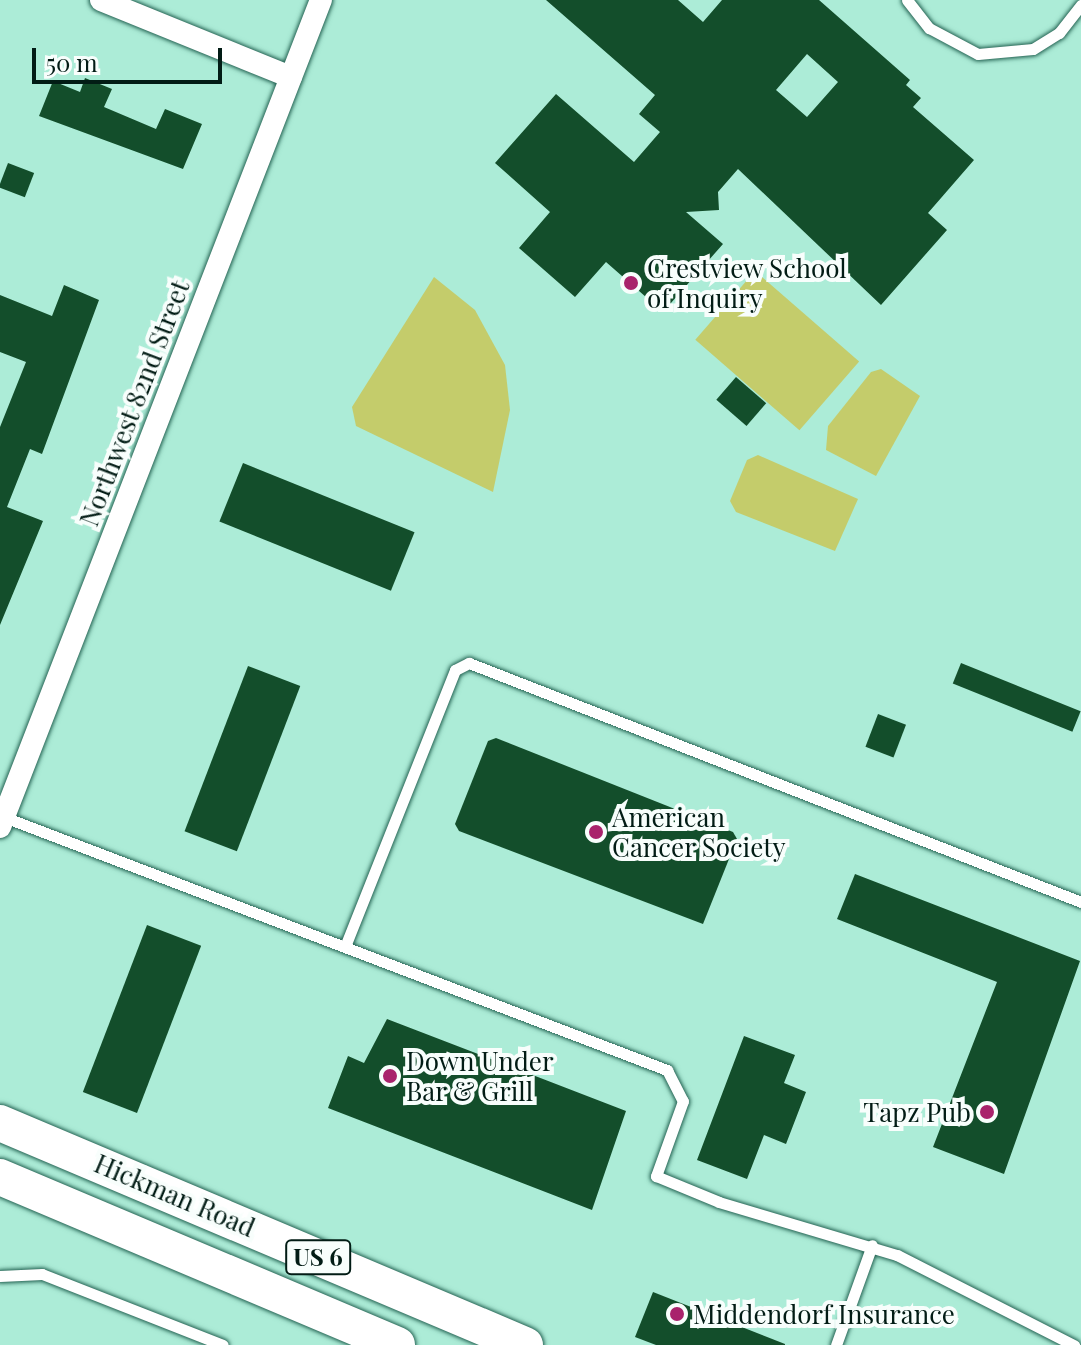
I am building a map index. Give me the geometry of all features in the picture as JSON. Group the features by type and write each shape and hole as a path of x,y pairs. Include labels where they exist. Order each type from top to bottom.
{"main road":[{"name":"Hickman Road","path":"0,1123 525,1345"},
{"name":"Hickman Road","path":"0,1177 397,1345"}],"street":[{"path":"101,0 291,77"},
{"name":"Northwest 82nd Street","path":"2,822 321,0"}],"lane":[{"path":"907,0 937,34 978,54 1033,49 1081,5"},
{"path":"346,944 455,670 469,663 1081,902"},
{"path":"2,822 346,944 667,1070 683,1101 656,1176 773,1220 872,1245 968,1285 1074,1345"},
{"path":"836,1345 872,1245"},
{"path":"0,1276 42,1274 223,1345"}],"green space":[{"path":"755,271 859,362 799,430 695,340"},
{"path":"434,277 475,310 505,365 510,410 493,492 356,426 352,407"},
{"path":"881,369 920,396 876,476 826,450 828,426 871,372"},
{"path":"758,455 858,499 835,551 736,512 730,501 747,460"}],"building":[{"path":"546,0 678,0 703,22 722,0 819,0 910,80 906,85 921,98 913,107 974,160 928,213 947,230 881,305 738,169 718,192 719,210 686,212 723,244 663,312 606,262 575,297 519,248 550,212 495,163 556,94 634,162 660,132 639,114 655,95","holes":["807,54 838,82 807,117 776,90"]},
{"path":"85,78 112,89 104,107 156,129 165,109 202,124 183,169 39,116 53,81 80,92"},
{"path":"8,163 34,173 25,197 0,188"},
{"path":"64,285 99,300 42,454 30,449 7,507 43,521 0,625 0,427 26,362 0,352 0,295 52,316"},
{"path":"736,377 766,403 747,426 716,400"},
{"path":"243,463 415,532 391,591 219,521"},
{"path":"961,663 1081,711 1072,732 953,683"},
{"path":"248,666 300,686 237,851 185,831"},
{"path":"878,714 906,725 893,757 865,747"},
{"name":"American Cancer Society","path":"496,738 733,832 737,839 703,924 459,831 455,824 488,741"},
{"path":"855,874 1080,961 1004,1174 933,1147 997,982 837,919"},
{"path":"147,925 201,946 137,1113 83,1092"},
{"path":"387,1019 626,1111 592,1210 328,1108 348,1056 364,1063"},
{"path":"744,1036 795,1055 784,1083 806,1092 786,1144 764,1135 747,1179 697,1160"},
{"name":"Middendorf Insurance","path":"653,1292 785,1345 656,1345 635,1337"}],"place":[{"name":"Crestview School of Inquiry","path":"631,283"},
{"name":"American Cancer Society","path":"596,832"},
{"name":"Down Under Bar & Grill","path":"390,1076"},
{"name":"Tapz Pub","path":"987,1112"},
{"name":"Middendorf Insurance","path":"677,1314"}]}
